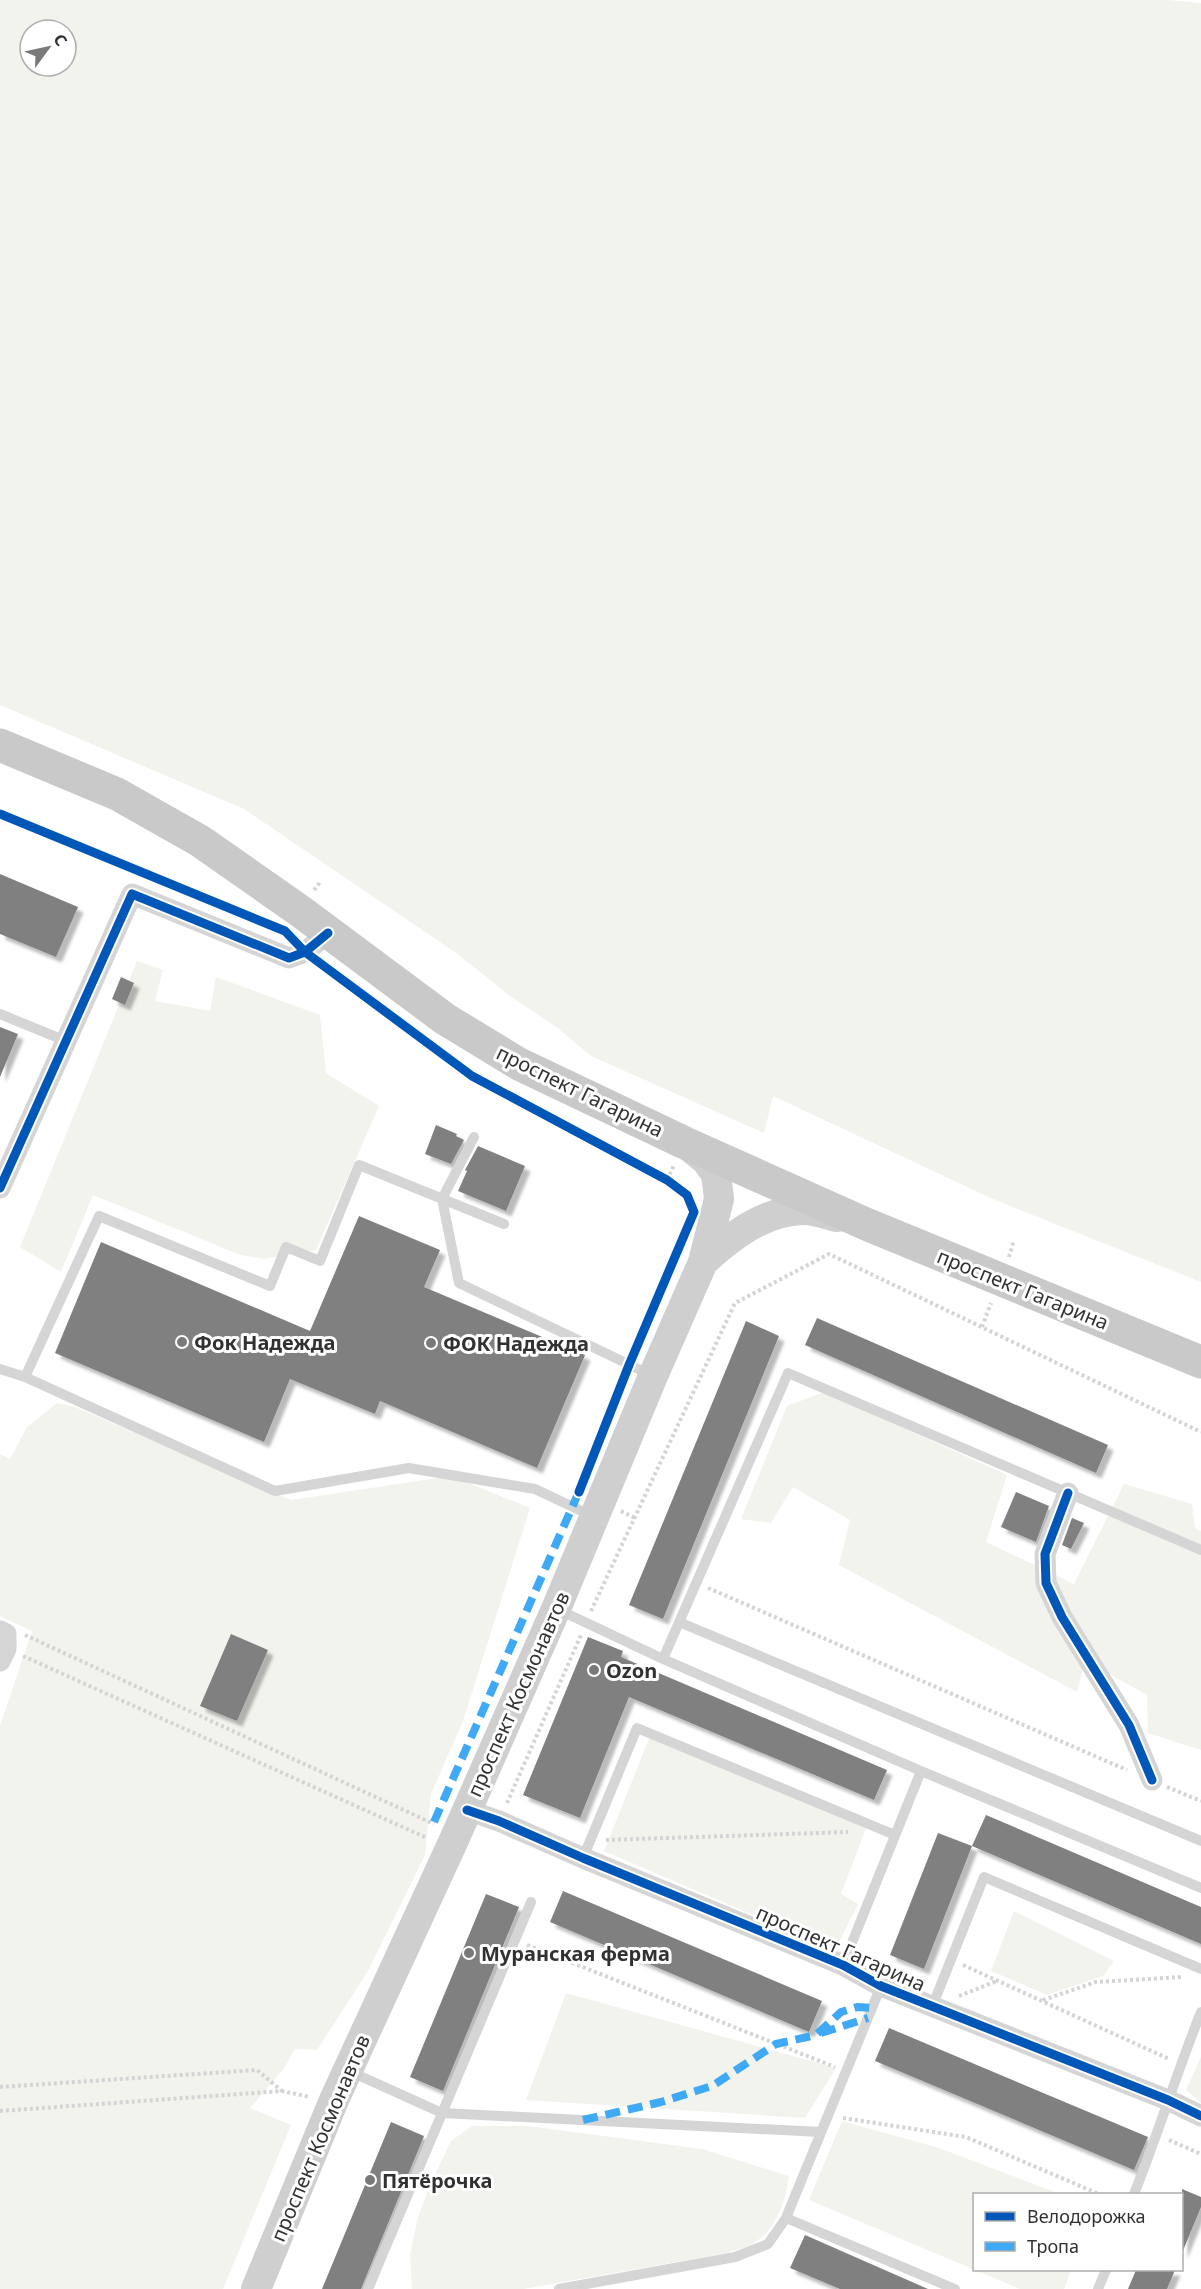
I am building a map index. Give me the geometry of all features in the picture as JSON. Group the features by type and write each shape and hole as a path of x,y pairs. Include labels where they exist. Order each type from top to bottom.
{"main road":[{"name":"проспект Гагарина","path":"0,744 117,794 200,841 445,1019 519,1064 685,1143 866,1224 1201,1362"},
{"path":"685,1143 706,1160 716,1174 719,1199 703,1262"},
{"path":"703,1262 725,1242 774,1214 806,1210 866,1224"},
{"name":"проспект Космонавтов","path":"256,2289 334,2100 556,1609 703,1262"}],"street":[{"path":"0,1188 132,894 289,958 305,952 328,933"},
{"path":"1068,1493 1045,1554 1046,1583 1062,1617 1129,1725 1152,1780"},
{"name":"проспект Гагарина","path":"467,1810 587,1849 843,1965 880,1986 1168,2100 1201,2116"}],"lane":[{"path":"0,1014 66,1041"},
{"path":"474,1137 442,1199 459,1283 653,1376"},
{"path":"25,1377 99,1216 270,1286 286,1247 320,1261 359,1165 504,1224"},
{"path":"0,1370 25,1377 275,1491 409,1468 534,1489 595,1517"},
{"path":"663,1659 788,1373 1201,1550"},
{"path":"556,1609 663,1659 921,1771 1201,1888"},
{"path":"679,1622 1201,1841"},
{"path":"587,1849 637,1728 890,1833"},
{"path":"843,1965 890,1833 921,1771"},
{"path":"932,2007 984,1877 1201,1969"},
{"path":"368,2289 531,1902"},
{"path":"559,2289 735,2257 768,2244 786,2218 880,1986"},
{"path":"1134,2193 1158,2136 1180,2064 1201,2012"},
{"path":"348,2071 442,2113 821,2132"},
{"path":"786,2218 955,2289"},
{"path":"1098,2289 1106,2271"}],"path":[{"path":"499,1821 586,1622 735,1303 829,1254 1201,1432"},
{"path":"696,1583 1201,1801"},
{"path":"6,1643 434,1822"},
{"path":"6,1643 427,1838"},
{"path":"587,1849 890,1833"},
{"path":"515,1940 846,2072"},
{"path":"951,1959 1180,2064"},
{"path":"1042,2001 1096,1982 1190,1977"},
{"path":"932,2007 998,1980"},
{"path":"0,2087 257,2070 282,2091"},
{"path":"0,2111 282,2091 334,2100"},
{"path":"828,2115 966,2137 1097,2193"},
{"path":"1158,2136 1201,2154"}],"shaded area":[{"path":"0,0 1169,0 1201,3 1201,1282 993,1199 773,1096 764,1133 591,1056 555,1026 510,996 459,955 244,809 0,705"},
{"path":"137,961 163,970 155,1001 210,1011 216,977 320,1015 326,1073 379,1106 316,1250 264,1259 241,1255 93,1195 61,1272 20,1247"},
{"path":"824,1392 1007,1475 986,1542 1074,1584 1124,1484 1192,1504 1195,1528 1201,1531 1201,1750 1148,1733 1147,1695 1085,1660 1077,1692 839,1565 850,1520 793,1487 771,1523 741,1519 787,1406"},
{"path":"57,1403 75,1407 291,1500 451,1476 530,1508 463,1721 431,1794 425,1855 368,1971 317,2050 295,2049 282,2071 250,2108 291,2125 223,2289 0,2289 0,1726 32,1631 0,1616 0,1454 10,1459 27,1427"},
{"path":"650,1736 866,1828 841,1894 858,1904 835,1950 604,1851"},
{"path":"1014,1911 1114,1961 1103,1976 1047,1995 991,1971"},
{"path":"566,1993 836,2068 805,2118 526,2100"},
{"path":"1201,2057 1201,2103 1186,2090"},
{"path":"842,2121 939,2148 1057,2193 973,2193 973,2270 809,2200"},
{"path":"472,2126 528,2126 702,2149 789,2176 785,2196 774,2223 761,2238 741,2249 523,2289 412,2289 410,2255 417,2221 429,2187 451,2141"},
{"path":"977,2271 1071,2271 1064,2289 1020,2289"}],"building":[{"path":"0,874 78,907 56,957 0,934"},
{"path":"121,977 134,983 125,1005 112,999"},
{"path":"0,1027 18,1034 0,1077"},
{"path":"436,1125 457,1134 456,1136 464,1140 451,1164 425,1154"},
{"path":"478,1146 525,1166 506,1211 458,1191 467,1171 465,1170"},
{"path":"359,1216 440,1250 424,1287 585,1355 537,1468 380,1401 375,1414 290,1379 264,1442 55,1353 101,1242 310,1331"},
{"path":"817,1318 1108,1445 1096,1473 805,1345"},
{"path":"746,1321 779,1336 663,1619 629,1605"},
{"path":"1016,1492 1049,1506 1036,1542 1001,1527"},
{"path":"1072,1518 1084,1523 1071,1549 1062,1545"},
{"path":"231,1634 268,1650 237,1721 200,1706"},
{"path":"588,1637 623,1651 621,1657 887,1770 874,1800 629,1697 580,1818 523,1795"},
{"path":"986,1815 1201,1907 1201,1944 972,1846"},
{"path":"938,1833 972,1846 924,1969 890,1955"},
{"path":"563,1891 822,2001 809,2032 550,1922"},
{"path":"486,1894 519,1907 443,2091 410,2077"},
{"path":"889,2028 1148,2137 1134,2170 875,2061"},
{"path":"391,2122 424,2136 361,2289 322,2289"},
{"path":"1182,2189 1201,2197 1201,2207 1183,2251 1183,2193"},
{"path":"805,2235 928,2289 840,2289 790,2268"},
{"path":"1136,2271 1175,2271 1167,2289 1128,2289"}],"marked path":[{"path":"434,1822 581,1487"},
{"path":"583,2120 661,2102 712,2086 776,2044 816,2035 841,2012 857,2007 872,2008"},
{"path":"821,2033 868,2018"}],"cycle path":[{"path":"0,814 285,931 305,952 472,1076 667,1180 687,1195 694,1212 629,1365 579,1492"},
{"path":"0,1188 132,894 289,958 305,952 328,933"},
{"path":"1068,1493 1045,1554 1046,1583 1062,1617 1129,1725 1152,1780"},
{"path":"467,1810 499,1821 843,1965 881,1986 1168,2100 1201,2116"}],"place":[{"name":"Фок Надежда","path":"182,1342"},
{"name":"ФОК Надежда","path":"431,1343"},
{"name":"Ozon","path":"594,1670"},
{"name":"Муранская ферма","path":"469,1953"},
{"name":"Пятёрочка","path":"370,2180"}]}
